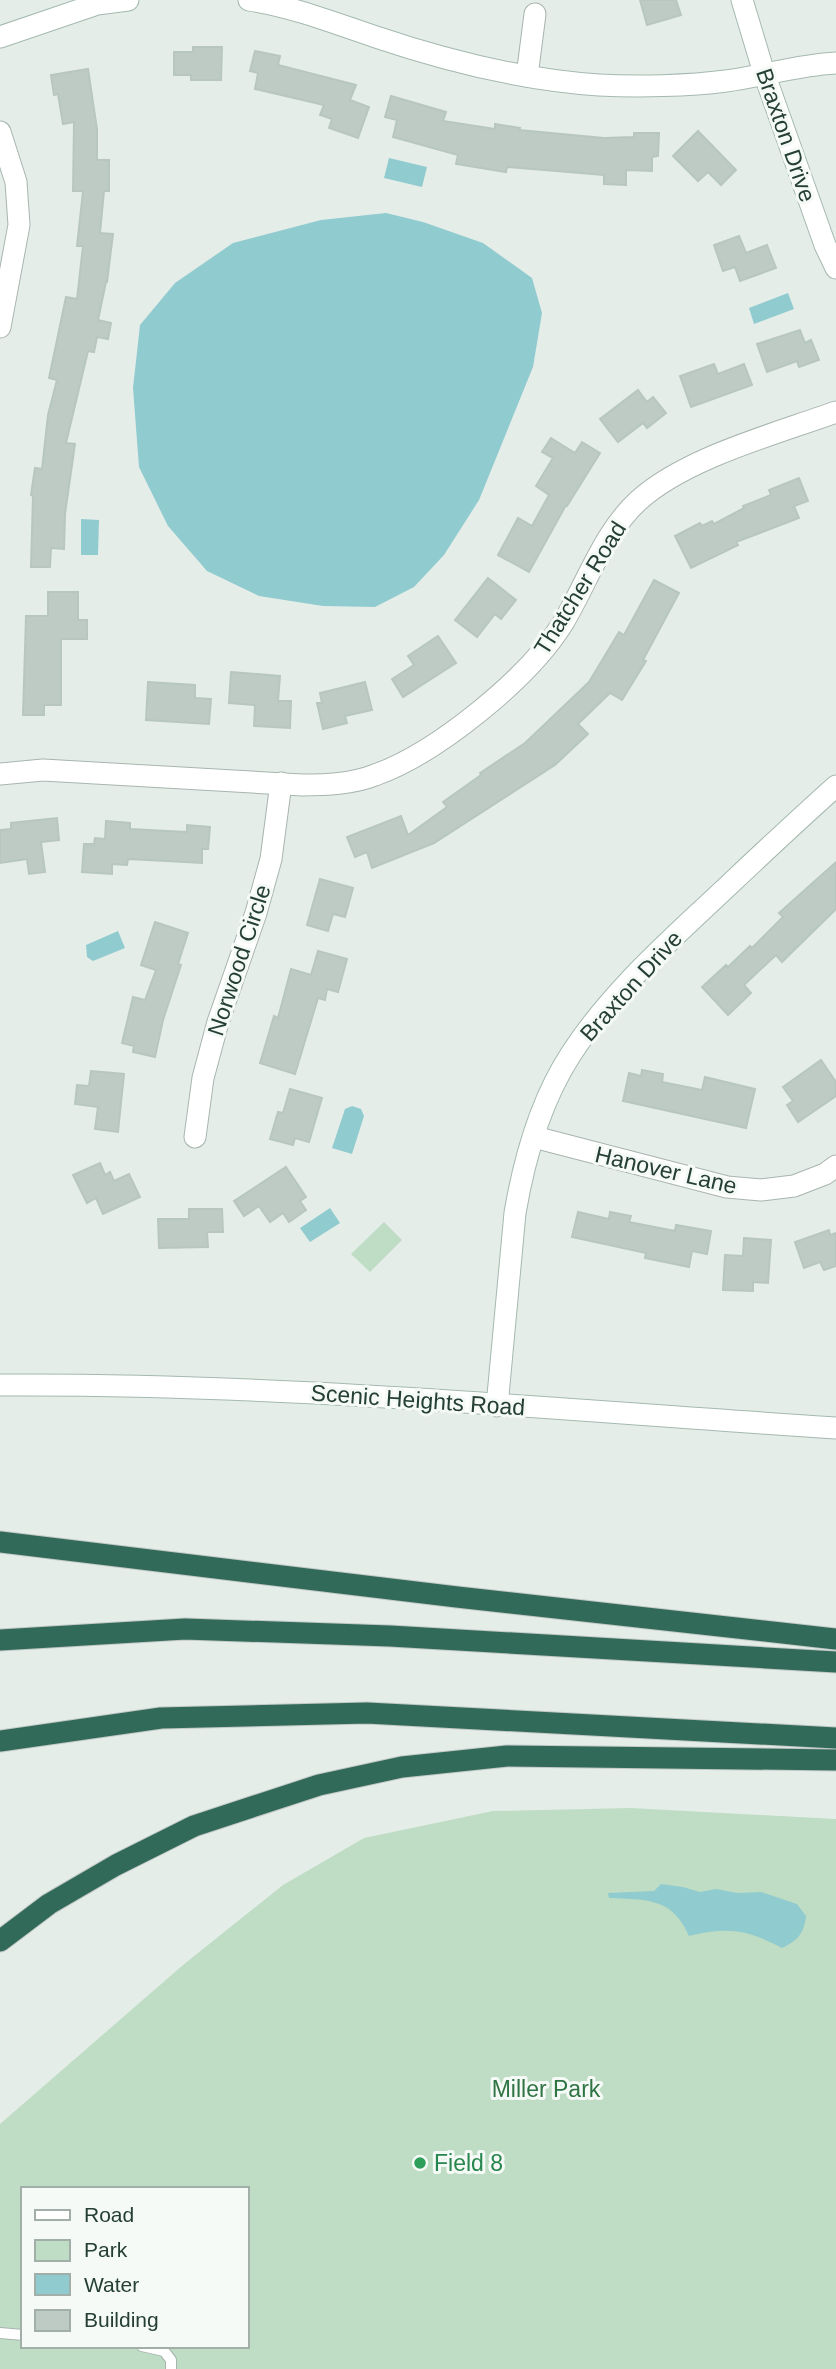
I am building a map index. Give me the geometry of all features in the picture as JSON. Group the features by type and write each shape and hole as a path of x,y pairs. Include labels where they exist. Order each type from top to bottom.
{"highway":[{"path":"0,1542 836,1639"},
{"path":"0,1640 185,1629 404,1637 836,1661"},
{"path":"0,1741 161,1718 367,1713 836,1738"},
{"path":"0,1941 49,1904 183,1832 319,1785 402,1767 507,1756 836,1760"}],"street":[{"path":"0,37 97,4 128,0"},
{"path":"249,0 278,4 322,17 440,57 527,76 600,85 726,81 806,65 836,63"},
{"name":"Braxton Drive","path":"742,0 764,73 825,245 836,268"},
{"path":"527,76 536,14"},
{"path":"0,132 16,182 19,225 0,327"},
{"name":"Thatcher Road","path":"0,774 43,770 324,785 374,776 424,750 485,706 540,655 562,624 615,528 635,503 658,483 708,459 836,412"},
{"name":"Norwood Circle","path":"195,1137 203,1078 218,1021 256,913 271,859 281,783"},
{"name":"Braxton Drive","path":"497,1406 520,1183 546,1104 569,1056 600,1013 660,950 836,786"},
{"name":"Hanover Lane","path":"534,1138 727,1187 761,1190 794,1186 825,1174 836,1166"},
{"name":"Scenic Heights Road","path":"0,1385 272,1390 836,1428"}],"lane":[{"path":"0,2333 21,2335"},
{"path":"151,2348 164,2351 171,2360 171,2369"}],"green space":[{"path":"384,1222 402,1240 370,1272 351,1254"},
{"name":"Miller Park","path":"631,1808 836,1819 836,2369 0,2369 0,2124 183,1965 283,1885 364,1838 493,1811"}],"water":[{"path":"389,158 427,167 422,187 384,178"},
{"path":"386,213 423,222 483,243 532,278 542,313 533,367 479,500 444,555 414,587 375,607 323,606 259,596 207,571 168,526 139,467 133,388 140,325 175,283 233,243 321,220"},
{"path":"788,293 794,309 754,324 749,308"},
{"path":"81,519 99,520 98,555 81,555"},
{"path":"118,931 125,948 93,961 87,957 86,945"},
{"path":"352,1106 361,1109 364,1116 352,1154 332,1148 345,1109"},
{"path":"330,1208 340,1223 310,1242 300,1228"},
{"path":"661,1884 700,1892 716,1889 737,1893 761,1892 797,1904 806,1916 804,1928 796,1940 782,1948 747,1933 715,1931 689,1936 675,1914 666,1907 635,1899 609,1898 608,1893 654,1891"}],"building":[{"path":"640,0 676,0 681,15 647,25"},
{"path":"193,47 222,47 221,80 191,80 191,75 174,75 174,52 193,52"},
{"path":"255,51 280,56 278,65 356,85 350,100 369,107 358,138 329,128 332,119 320,115 324,105 255,89 258,73 250,71"},
{"path":"88,69 97,129 97,160 109,160 109,191 104,191 100,233 113,234 107,282 98,320 111,323 108,339 97,337 94,352 88,351 66,443 75,444 65,514 64,549 51,548 50,567 31,567 31,495 35,468 42,469 48,415 57,380 49,378 66,297 77,299 83,246 77,246 83,191 73,191 74,122 63,124 58,94 54,95 51,75"},
{"path":"391,96 446,112 443,121 495,129 495,124 520,128 519,130 604,138 634,137 634,133 659,133 658,156 652,157 652,171 626,170 626,185 604,184 604,175 507,167 506,172 456,164 458,155 393,137 397,120 385,117"},
{"path":"698,131 736,170 721,185 708,172 698,181 673,156"},
{"path":"739,236 746,253 767,245 776,268 740,281 735,267 723,271 714,245"},
{"path":"800,330 805,343 811,340 819,360 799,367 797,361 767,372 757,344"},
{"path":"714,364 718,374 744,364 752,385 691,407 680,376"},
{"path":"638,390 647,402 653,397 666,413 647,428 643,423 618,442 600,419"},
{"path":"551,438 575,453 582,442 600,453 566,505 529,572 498,555 518,518 532,526 549,495 536,486 553,458 542,452"},
{"path":"799,478 808,501 794,506 799,518 736,542 738,545 691,568 675,536 700,523 702,526 712,521 714,524 744,508 743,506 771,495 769,490"},
{"path":"488,578 516,600 501,619 495,614 477,637 455,620"},
{"path":"654,580 679,593 643,660 646,661 622,700 610,693 578,724 588,734 555,765 434,843 372,868 367,852 355,857 347,837 401,816 408,835 447,807 443,802 525,743 589,682 619,632 624,635"},
{"path":"48,592 78,592 78,620 87,620 87,639 61,639 61,705 44,705 44,715 23,715 26,616 48,616"},
{"path":"438,636 456,663 403,697 392,679 414,665 408,656"},
{"path":"231,672 280,676 278,701 291,701 290,728 254,726 255,705 229,703"},
{"path":"148,682 195,685 195,698 211,699 209,724 146,720"},
{"path":"365,682 372,710 345,716 347,723 323,729 317,703 322,703 320,693"},
{"path":"57,818 59,840 41,842 45,872 29,874 27,859 0,863 0,830 11,829 11,823"},
{"path":"106,821 130,823 130,829 187,832 187,825 210,827 208,849 202,849 202,863 128,859 127,865 112,864 112,874 82,872 84,844 94,844 95,838 105,839"},
{"path":"836,862 836,909 782,962 776,955 744,985 751,993 728,1015 702,987 750,946 752,948 783,917 779,913"},
{"path":"320,879 353,888 345,917 333,914 328,931 307,925"},
{"path":"155,922 188,933 155,1057 133,1052 134,1046 122,1043 133,997 145,1000 156,970 141,965"},
{"path":"318,951 347,959 338,992 327,989 325,1000 318,998 295,1074 260,1063 274,1016 278,1018 291,969 311,975"},
{"path":"821,1060 836,1082 836,1096 798,1122 787,1105 793,1101 783,1087"},
{"path":"642,1070 663,1074 662,1082 702,1090 705,1077 755,1089 746,1128 623,1101 629,1073 641,1076"},
{"path":"91,1071 124,1074 118,1132 95,1129 98,1107 75,1104 77,1085 89,1086"},
{"path":"290,1089 322,1098 309,1142 295,1138 293,1145 270,1139 278,1112 283,1113"},
{"path":"100,1163 105,1175 110,1172 114,1181 129,1174 140,1197 103,1214 96,1198 87,1203 73,1175"},
{"path":"286,1167 306,1197 300,1201 306,1210 289,1222 283,1213 270,1222 259,1206 244,1216 234,1201"},
{"path":"189,1209 222,1209 223,1232 207,1232 208,1247 159,1248 158,1219 189,1219"},
{"path":"578,1212 609,1219 610,1212 631,1216 629,1222 675,1231 676,1225 711,1231 707,1254 692,1251 689,1267 645,1258 646,1253 572,1237"},
{"path":"829,1230 830,1235 836,1233 836,1266 824,1270 820,1262 804,1268 795,1242"},
{"path":"744,1238 771,1240 768,1283 753,1282 753,1291 723,1290 725,1255 743,1256"}],"place":[{"name":"Field 8","path":"420,2163"}]}
